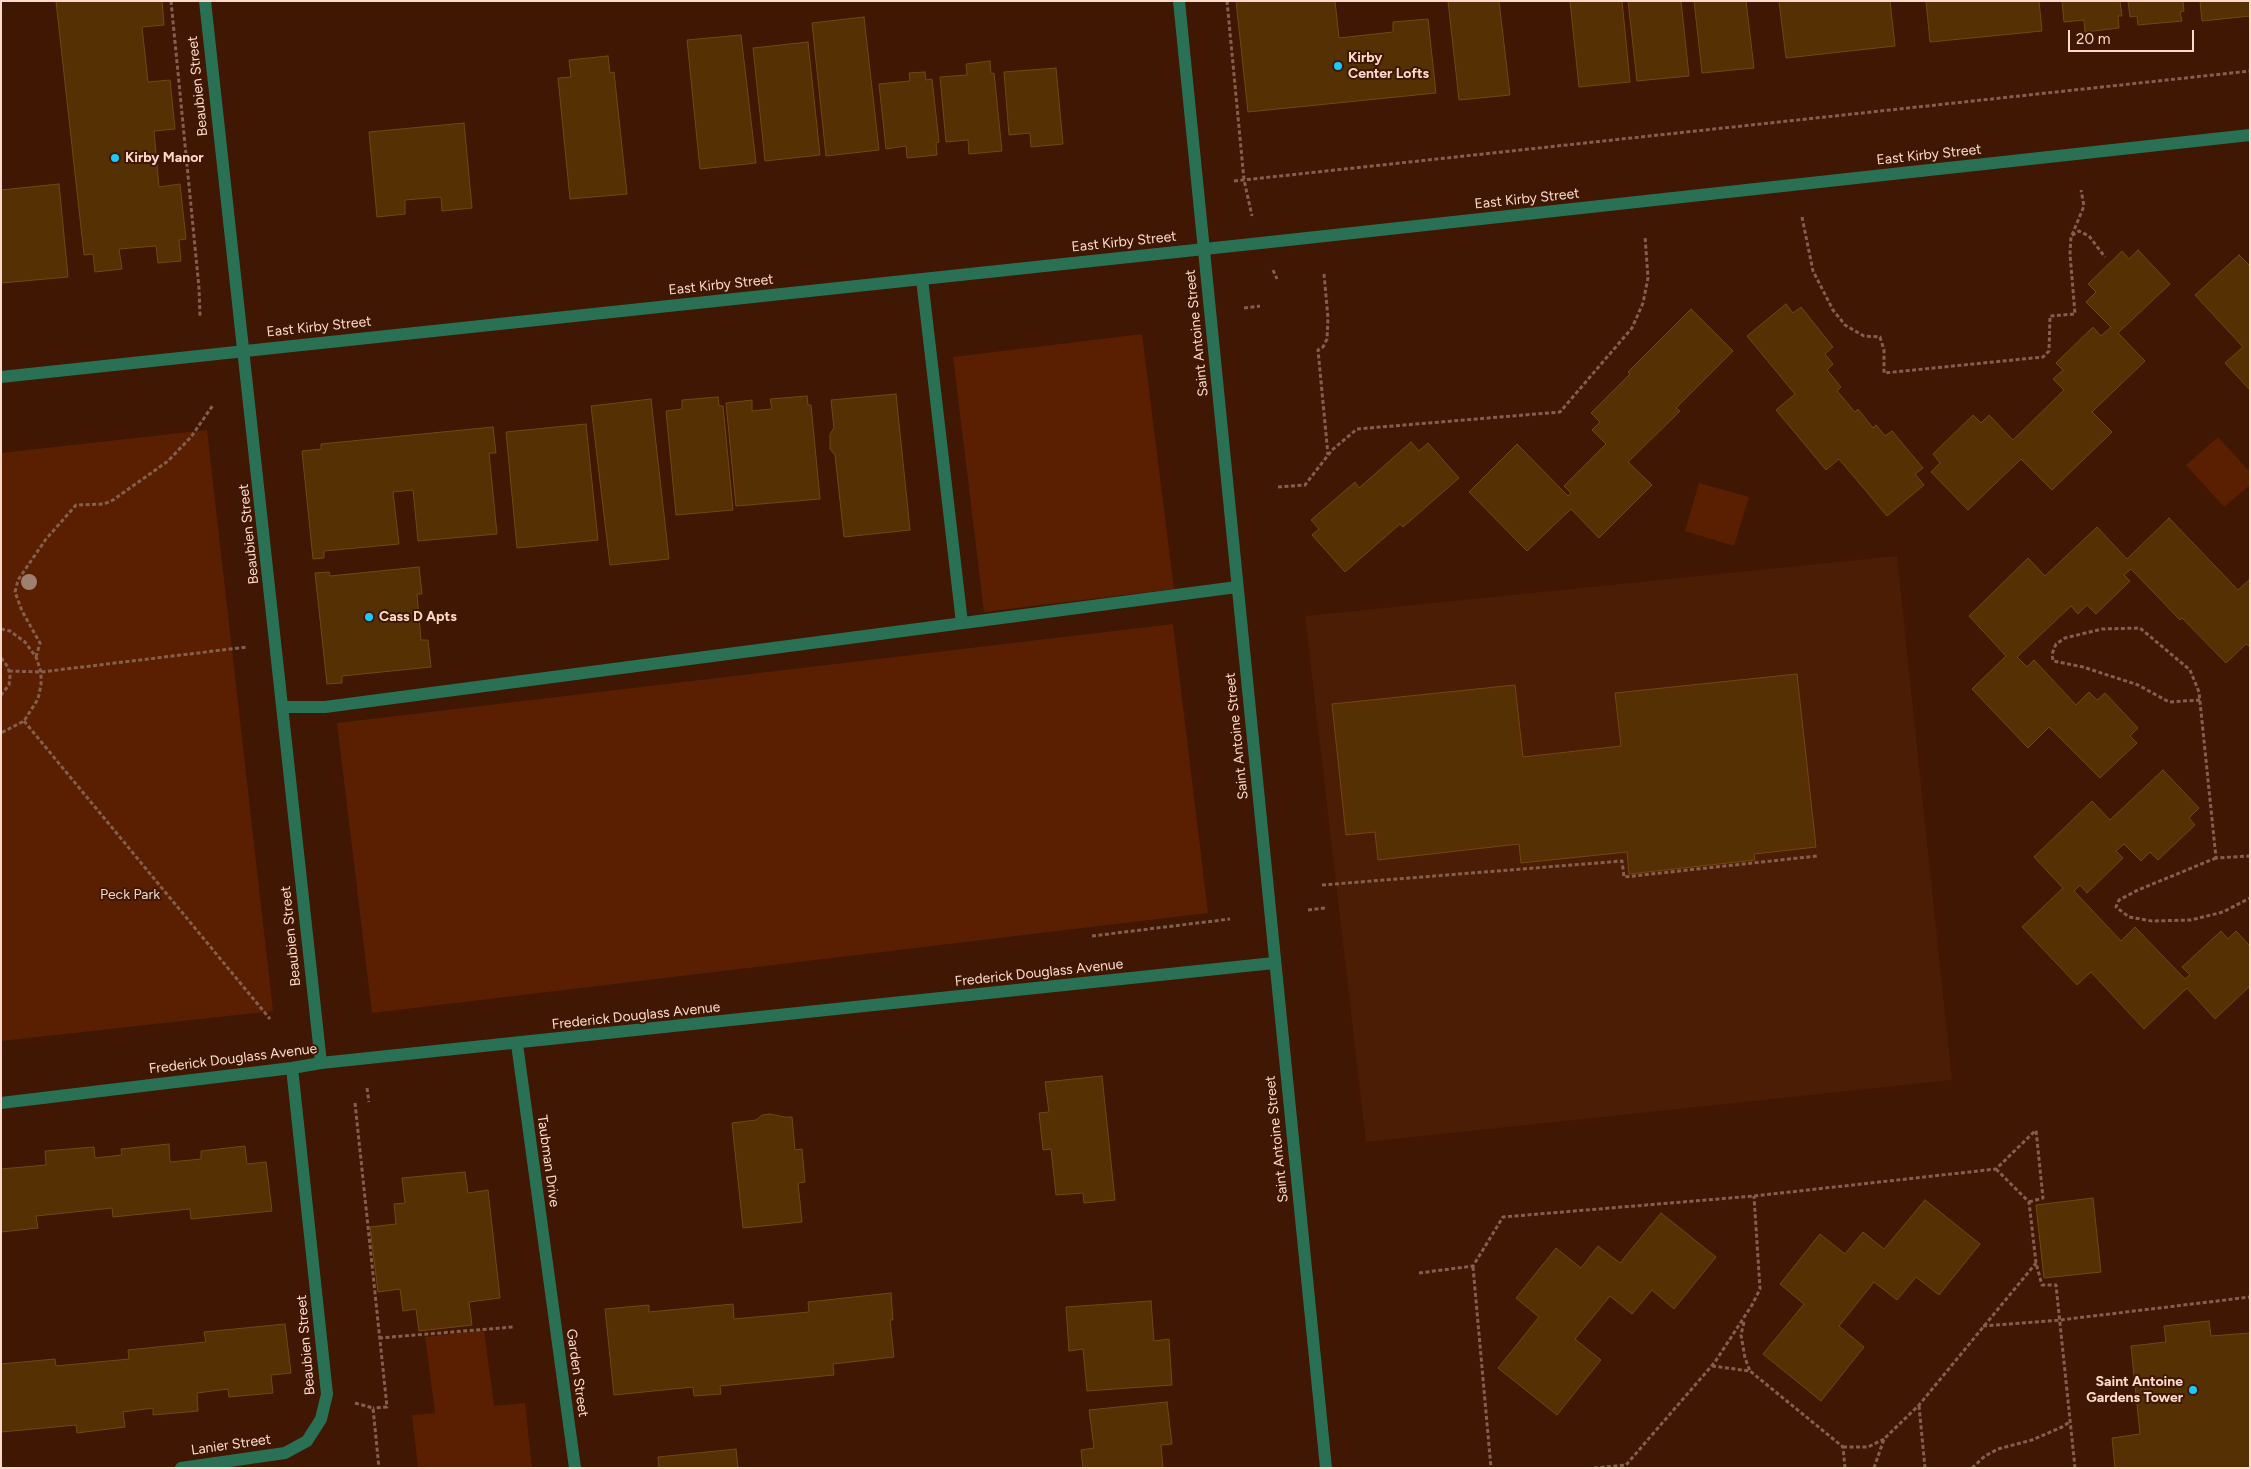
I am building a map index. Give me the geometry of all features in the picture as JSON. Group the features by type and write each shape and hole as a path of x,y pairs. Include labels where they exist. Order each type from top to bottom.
{"street":[{"name":"Beaubien Street","path":"204,1 321,1063"},
{"name":"Saint Antoine Street","path":"1179,1 1326,1468"},
{"name":"East Kirby Street","path":"1,377 2250,136"},
{"path":"922,279 962,623"},
{"path":"283,707 325,707 1237,587"},
{"name":"Frederick Douglass Avenue","path":"1,1103 321,1063 517,1044 1274,963"},
{"name":"Taubman Drive","path":"517,1044 550,1283"},
{"name":"Beaubien Street","path":"285,1453 307,1441 321,1419 326,1394 292,1068"},
{"name":"Garden Street","path":"550,1283 575,1468"},
{"name":"Lanier Street","path":"181,1468 285,1453"}],"path":[{"path":"171,1 199,288 200,316"},
{"path":"1227,1 1244,180 1252,217"},
{"path":"1234,181 2250,71"},
{"path":"1802,217 1813,271 1833,310 1845,325 1864,336 1880,337 1884,350 1884,373 2043,357 2050,351 2050,316 2075,314 2070,254 2071,236 2084,206 2081,190"},
{"path":"2071,236 2079,231 2089,236 2105,257"},
{"path":"1278,487 1305,485 1328,455 1357,429 1560,412 1632,328 1643,303 1648,278 1646,236"},
{"path":"1273,269 1277,279"},
{"path":"1324,274 1328,318 1327,339 1323,347 1318,350 1328,455"},
{"path":"1244,308 1260,306"},
{"path":"36,657 40,643 22,611 15,592 18,580 46,539 76,505 104,504 113,500 168,461 191,437 213,405"},
{"path":"2200,700 2168,702 2138,684 2083,667 2053,661 2052,654 2056,644 2065,638 2102,629 2140,628 2190,670 2199,692 2200,700 2216,858"},
{"path":"1,629 10,631 25,642 36,657 41,672 38,698 24,721 14,728 1,733"},
{"path":"9,672 41,672 247,647"},
{"path":"1,658 9,672 9,685 1,695"},
{"path":"24,721 270,1020"},
{"path":"1322,885 1622,861 1624,877 1817,856"},
{"path":"2250,856 2216,858 2156,881 2126,895 2119,900 2116,906 2129,916 2152,921 2191,920 2223,912 2250,898"},
{"path":"1308,910 1325,908"},
{"path":"1092,936 1230,919"},
{"path":"367,1087 369,1102"},
{"path":"326,1394 373,1408 387,1406 355,1103"},
{"path":"1491,1468 1473,1266 1503,1217 1754,1196 1996,1169 2036,1130 2043,1198 2029,1202"},
{"path":"1996,1169 2029,1202 2036,1263 2042,1285 2056,1285 2075,1468"},
{"path":"1594,1468 1626,1466 1712,1366 1744,1319 1760,1289 1754,1196"},
{"path":"1744,1319 1741,1335 1745,1358 1750,1371 1843,1447 1868,1447 1884,1438 1918,1405 2036,1263"},
{"path":"1420,1273 1473,1266"},
{"path":"1983,1326 2060,1320 2250,1297"},
{"path":"379,1338 513,1327"},
{"path":"1712,1366 1750,1371"},
{"path":"1918,1405 1925,1468"},
{"path":"373,1408 379,1468"},
{"path":"1972,1468 1985,1456 1998,1449 2032,1440 2062,1428 2071,1421"},
{"path":"1874,1468 1884,1438"},
{"path":"1843,1447 1845,1468"}],"shaded area":[{"path":"1897,556 1952,1080 1366,1142 1305,616"}],"green space":[{"path":"1142,334 1174,589 984,612 953,357"},
{"name":"Peck Park","path":"207,430 273,1011 1,1041 1,453"},
{"path":"2218,437 2250,472 2250,485 2224,507 2186,465"},
{"path":"1699,483 1749,497 1734,546 1685,531"},
{"path":"1173,624 1208,913 372,1013 337,723"},
{"path":"484,1330 494,1406 525,1403 532,1468 418,1468 412,1415 435,1413 425,1337"}],"building":[{"name":"Kirby Manor","path":"56,1 162,1 164,25 142,27 148,82 170,80 175,129 154,131 159,187 180,184 186,239 179,240 181,261 158,263 156,246 119,249 122,269 95,272 93,254 84,255"},
{"name":"Kirby Center Lofts","path":"1236,1 1335,1 1339,38 1393,32 1393,22 1428,19 1436,93 1248,112"},
{"path":"1448,1 1499,1 1510,95 1459,100"},
{"path":"1570,1 1622,1 1630,82 1579,87"},
{"path":"1628,1 1681,1 1689,76 1637,81"},
{"path":"1694,1 1746,1 1754,68 1702,73"},
{"path":"1779,1 1890,1 1895,46 1786,58"},
{"path":"1926,1 2039,1 2042,31 1930,42"},
{"path":"2062,1 2120,1 2122,16 2118,16 2119,28 2085,32 2084,20 2064,22"},
{"path":"2128,1 2183,1 2184,11 2180,12 2182,21 2138,25 2137,16 2130,17"},
{"path":"2200,1 2250,1 2250,16 2202,21"},
{"path":"864,17 879,150 826,156 812,23"},
{"path":"741,35 756,163 700,169 687,40"},
{"path":"808,42 820,155 765,161 753,48"},
{"path":"608,56 610,73 614,72 627,194 570,199 558,78 571,77 569,60"},
{"path":"990,61 991,74 994,73 1002,151 969,154 968,140 946,142 940,77 967,75 966,64"},
{"path":"1056,68 1063,144 1031,147 1030,133 1009,135 1004,72"},
{"path":"925,72 926,80 932,79 939,142 936,143 937,155 907,158 906,146 886,149 879,84 910,81 909,73"},
{"path":"464,123 472,208 442,211 441,197 405,200 405,214 377,217 369,132"},
{"path":"59,184 68,277 1,283 1,190"},
{"path":"2138,250 2170,284 2118,333 2145,361 2092,412 2112,432 2052,490 2021,459 1968,510 1931,472 1940,463 1933,454 1973,415 1981,423 1989,415 2013,440 2064,390 2053,379 2063,370 2056,363 2093,327 2101,336 2111,327 2086,302 2096,292 2088,284 2122,251 2129,259"},
{"path":"2239,255 2250,266 2250,390 2225,363 2243,347 2195,295"},
{"path":"1786,304 1793,313 1801,307 1833,347 1825,354 1833,364 1827,370 1841,387 1837,391 1855,412 1858,409 1873,428 1876,425 1885,436 1892,431 1923,468 1915,474 1924,485 1887,516 1839,459 1826,470 1776,410 1795,394 1747,336"},
{"path":"1691,309 1733,351 1676,408 1680,411 1628,462 1652,485 1599,538 1571,509 1527,551 1469,492 1517,444 1568,496 1571,493 1564,486 1606,444 1592,430 1600,422 1591,413 1630,374 1628,372"},
{"path":"896,394 910,530 844,537 835,455 830,449 830,434 834,428 831,400"},
{"path":"807,396 808,405 811,405 820,499 736,506 726,403 752,400 752,411 772,409 770,399"},
{"path":"718,397 719,406 723,406 733,510 676,515 666,411 682,409 682,400"},
{"path":"651,399 669,559 610,565 591,406"},
{"path":"586,424 598,540 517,548 506,432"},
{"path":"493,427 496,453 489,453 497,534 418,541 413,490 393,492 399,544 324,551 324,558 313,559 302,451 321,449 321,444"},
{"path":"1411,442 1419,451 1428,443 1459,478 1403,527 1400,524 1345,572 1312,535 1319,529 1311,520 1355,482 1359,488"},
{"path":"2169,518 2238,590 2250,579 2250,647 2246,644 2226,663 2182,618 2180,620 2131,569 2124,575 2130,581 2096,614 2087,605 2078,614 2071,606 2017,657 2027,667 2034,660 2076,705 2089,692 2097,700 2105,693 2138,728 2130,736 2137,743 2100,778 2049,727 2028,748 1972,689 2006,656 1969,616 2028,558 2045,576 2097,527 2127,559"},
{"name":"Cass D Apts","path":"419,567 422,594 417,594 421,640 428,640 431,667 342,676 342,683 327,684 315,573 329,572 330,576"},
{"path":"1797,674 1816,847 1754,854 1755,860 1629,874 1627,852 1521,863 1519,844 1378,860 1375,832 1346,835 1332,704 1515,685 1523,757 1621,746 1615,693"},
{"path":"2163,770 2199,808 2189,818 2195,825 2158,860 2150,852 2141,861 2124,844 2116,851 2123,858 2087,893 2080,885 2074,891 2121,941 2135,927 2185,979 2190,975 2182,967 2221,931 2228,939 2236,931 2250,946 2250,986 2215,1019 2187,988 2144,1029 2091,972 2077,985 2022,927 2063,888 2034,857 2092,801 2110,820"},
{"path":"1102,1076 1115,1200 1084,1203 1083,1193 1056,1195 1051,1149 1043,1150 1039,1113 1049,1112 1045,1082"},
{"path":"770,1114 792,1117 795,1150 802,1149 805,1182 798,1183 802,1222 743,1228 732,1123 756,1120 762,1115"},
{"path":"169,1144 170,1162 201,1159 201,1151 245,1146 247,1164 266,1162 272,1211 191,1219 190,1209 113,1217 112,1208 36,1216 38,1228 1,1232 1,1169 46,1165 45,1151 94,1147 95,1158 122,1155 121,1149"},
{"path":"465,1172 468,1193 488,1190 500,1298 469,1302 472,1325 419,1331 416,1309 403,1311 400,1289 378,1292 370,1227 396,1224 394,1204 405,1203 402,1178"},
{"path":"2093,1198 2101,1272 2044,1278 2036,1205"},
{"path":"1925,1200 1980,1244 1939,1295 1916,1277 1897,1300 1874,1282 1839,1326 1864,1347 1821,1401 1763,1354 1804,1304 1780,1284 1820,1234 1845,1254 1863,1232 1884,1249"},
{"path":"1661,1213 1716,1257 1674,1309 1652,1290 1632,1314 1610,1296 1575,1339 1601,1360 1557,1415 1498,1368 1539,1317 1516,1298 1556,1248 1581,1268 1598,1246 1620,1263"},
{"path":"891,1293 893,1320 890,1320 894,1357 833,1364 834,1375 720,1386 721,1394 694,1396 693,1387 614,1395 605,1309 649,1305 649,1312 733,1304 734,1319 809,1312 808,1302"},
{"path":"1151,1301 1154,1341 1169,1339 1172,1385 1087,1391 1083,1349 1069,1351 1066,1307"},
{"name":"Saint Antoine Gardens Tower","path":"2209,1321 2211,1336 2250,1333 2250,1468 2115,1468 2112,1438 2140,1434 2131,1346 2166,1342 2164,1326"},
{"path":"285,1324 291,1373 271,1375 273,1393 229,1397 228,1389 197,1393 198,1411 153,1415 153,1408 123,1412 125,1427 77,1433 76,1425 1,1432 1,1364 55,1359 56,1366 129,1359 128,1350 206,1342 204,1332"},
{"path":"1167,1402 1172,1444 1161,1445 1163,1468 1083,1468 1081,1450 1094,1448 1089,1410"},
{"path":"736,1449 738,1468 659,1468 658,1457"}],"place":[{"name":"Kirby Center Lofts","path":"1338,66"},
{"name":"Kirby Manor","path":"115,158"},
{"name":"Cass D Apts","path":"369,617"},
{"name":"Saint Antoine Gardens Tower","path":"2193,1390"}]}
